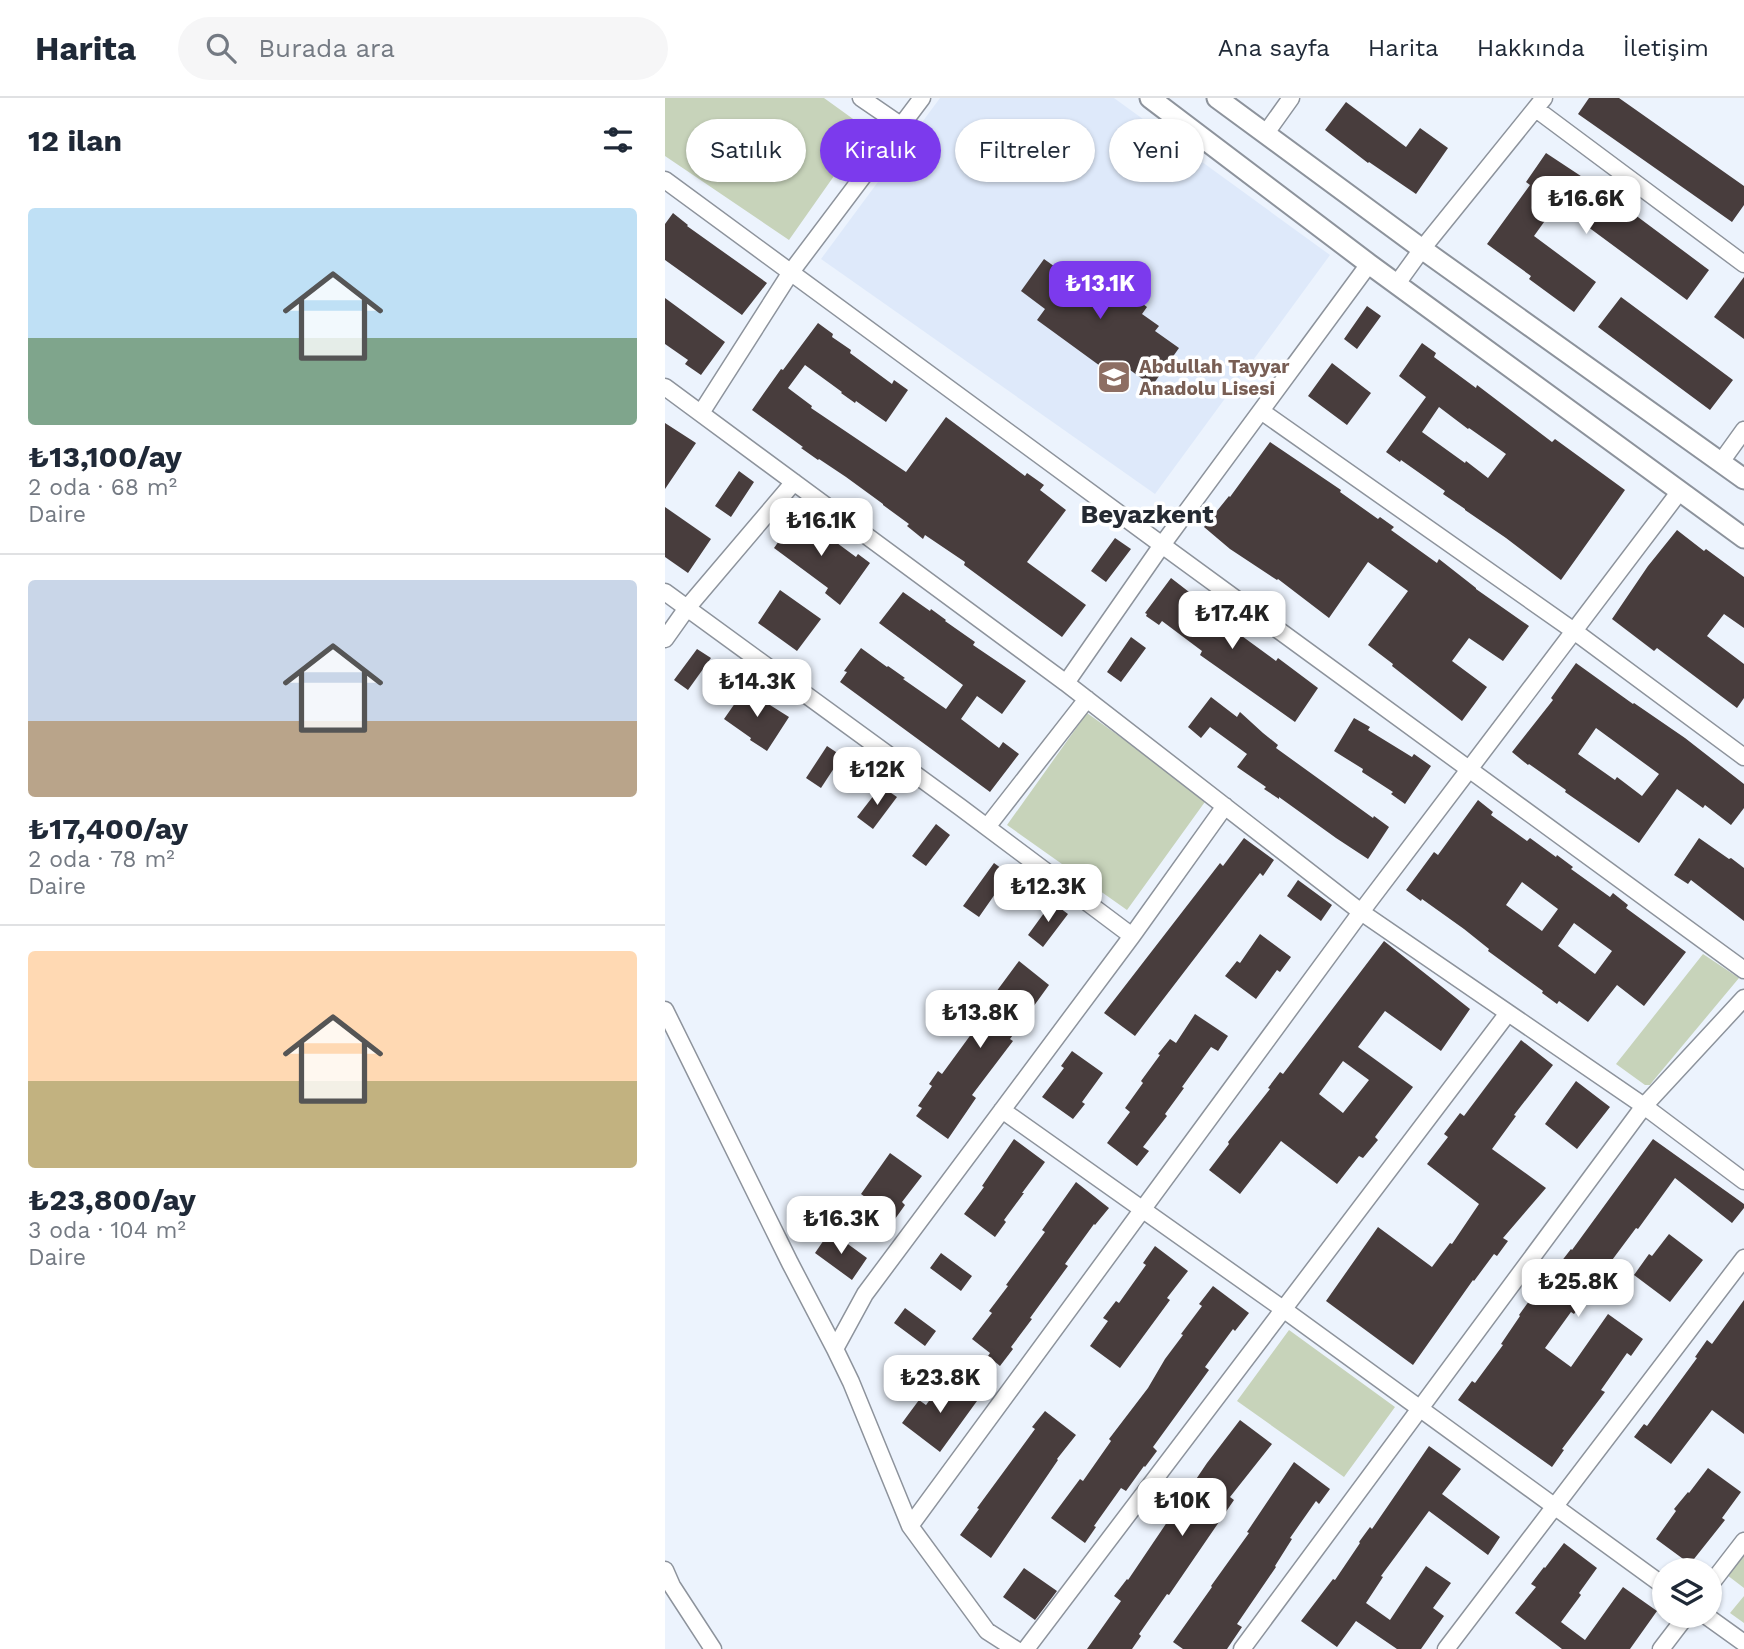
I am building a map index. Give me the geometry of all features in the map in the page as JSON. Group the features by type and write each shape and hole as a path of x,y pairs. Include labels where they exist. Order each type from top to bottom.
{"street":[{"path":"861,98 891,119"},
{"path":"908,119 922,98"},
{"path":"1150,98 1396,285 1744,538"},
{"path":"1217,98 1422,249 1744,479"},
{"path":"1266,133 1291,98"},
{"path":"1396,285 1540,104 1744,264"},
{"path":"665,180 1744,970"},
{"path":"701,413 791,272 860,182"},
{"path":"1066,683 1162,545 1369,264"},
{"path":"665,387 1066,683 1361,912 1644,1106 1744,1181"},
{"path":"1261,411 1574,631 1744,757"},
{"path":"1721,462 1744,430"},
{"path":"665,639 687,608 794,482"},
{"path":"910,1526 1361,912 1680,491"},
{"path":"665,592 1132,936"},
{"path":"987,827 1087,699"},
{"path":"835,1349 865,1294 1132,936 1225,806"},
{"path":"1242,1649 1644,1106 1744,998"},
{"path":"665,1010 851,1382 910,1526 987,1631 1015,1649"},
{"path":"1026,1649 1508,1013"},
{"path":"1002,1110 1283,1309 1652,1577"},
{"path":"1447,1649 1744,1258"},
{"path":"1722,1569 1744,1541"},
{"path":"665,1570 672,1586 713,1649"},
{"path":"1722,1627 1744,1643"},
{"path":"1661,1649 1677,1628"}],"shaded area":[{"name":"Abdullah Tayyar Anadolu Lisesi","path":"940,98 1114,98 1143,119 1109,119 1109,182 1204,182 1204,163 1330,255 1155,494 821,259 878,182 941,182 941,119 924,119"}],"green space":[{"path":"665,98 824,98 853,119 820,119 820,182 830,182 789,240 703,182 806,182 806,119 686,119 686,170 665,156"},
{"path":"1087,713 1207,799 1127,910 1007,825"},
{"path":"1703,954 1739,978 1650,1085 1645,1085 1616,1064"},
{"path":"1289,1330 1395,1407 1344,1477 1237,1401"},
{"path":"1744,1554 1744,1588 1727,1575"},
{"path":"1744,1596 1744,1623 1730,1613"}],"building":[{"path":"1589,98 1619,98 1744,186 1744,205 1732,222 1578,114"},
{"path":"1346,102 1406,147 1420,128 1448,148 1416,194 1368,163 1325,130"},
{"path":"1546,153 1599,188 1709,270 1687,300 1557,204 1534,236 1596,282 1574,312 1487,244 1530,185 1526,182"},
{"path":"673,213 767,283 742,315 665,260 665,224"},
{"name":"Abdullah Tayyar Anadolu Lisesi","path":"1044,259 1065,274 1072,263 1089,275 1094,268 1147,307 1142,314 1159,326 1155,331 1179,348 1152,386 1126,367 1118,379 1037,320 1045,309 1021,291"},
{"path":"1744,277 1744,339 1714,317"},
{"path":"1621,297 1733,380 1710,410 1598,327"},
{"path":"665,298 725,342 701,375 685,364 688,360 665,344"},
{"path":"1367,306 1381,316 1357,349 1344,339"},
{"path":"818,323 851,350 850,353 892,384 894,380 908,390 886,422 856,401 855,403 805,365 788,388 812,406 811,408 906,472 946,417 1025,476 1027,473 1044,485 1040,490 1066,510 1027,562 1086,605 1062,637 964,565 965,562 925,535 923,539 883,504 801,448 803,447 752,410"},
{"path":"1422,343 1436,353 1434,357 1476,388 1477,385 1552,442 1555,439 1625,490 1561,580 1443,494 1445,491 1386,452 1426,397 1399,376","holes":["1439,407 1506,454 1488,478 1422,432"]},
{"path":"1332,363 1371,393 1347,425 1308,396"},
{"path":"665,423 696,443 665,489"},
{"path":"1270,442 1341,490 1340,492 1378,519 1380,517 1394,527 1391,530 1437,563 1439,559 1529,626 1503,661 1469,638 1452,661 1487,687 1462,721 1368,645 1408,591 1368,562 1329,618 1278,579 1230,549 1204,527 1230,497"},
{"path":"739,471 754,482 731,517 715,506"},
{"path":"665,507 711,539 688,573 665,557"},
{"path":"795,512 856,557 858,554 870,563 840,605 825,593 828,588 774,548"},
{"path":"1677,530 1744,577 1744,628 1724,614 1707,636 1744,664 1744,698 1737,708 1657,648 1654,651 1612,619 1648,566"},
{"path":"1115,538 1131,549 1106,582 1091,571"},
{"path":"1171,578 1211,609 1209,612 1318,688 1295,722 1200,655 1202,651 1162,621 1159,625 1146,616 1145,613"},
{"path":"780,590 821,619 797,651 758,623"},
{"path":"903,592 930,611 931,609 975,642 973,645 1026,681 1002,714 977,696 961,719 999,748 1003,742 1019,754 990,792 840,682 847,672 844,671 861,648 946,709 963,685 879,623"},
{"path":"1131,637 1146,648 1121,682 1107,672"},
{"path":"697,649 711,658 688,690 674,680"},
{"path":"1576,663 1685,738 1744,784 1744,808 1731,825 1705,805 1703,808 1677,789 1639,843 1512,752 1553,700 1551,698","holes":["1596,728 1659,774 1642,796 1617,777 1615,780 1578,754"]},
{"path":"747,686 760,695 759,698 789,717 767,751 724,719"},
{"path":"1211,697 1237,717 1240,712 1278,745 1276,748 1389,827 1368,859 1264,789 1266,787 1237,767 1247,754 1210,727 1201,738 1188,727"},
{"path":"1354,718 1370,727 1368,730 1431,766 1405,804 1391,794 1393,792 1362,772 1363,769 1334,751"},
{"path":"827,746 842,756 821,788 806,778"},
{"path":"881,786 897,797 873,829 857,817"},
{"path":"1478,800 1493,812 1491,815 1527,841 1530,838 1556,857 1557,855 1573,867 1571,869 1610,897 1613,893 1628,905 1626,908 1686,952 1644,1006 1617,985 1588,1022 1559,1001 1557,1004 1464,929 1406,890 1434,852 1438,855","holes":["1522,882 1558,909 1542,931 1506,905","1574,923 1612,951 1595,974 1558,946"]},
{"path":"936,824 950,835 926,866 912,856"},
{"path":"1244,838 1274,860 1263,876 1260,873 1135,1036 1104,1013 1220,863 1223,866"},
{"path":"1699,838 1744,868 1744,921 1691,880 1688,884 1674,875"},
{"path":"994,863 1009,874 979,917 963,906"},
{"path":"1298,880 1332,905 1321,921 1287,896"},
{"path":"1052,902 1068,914 1043,947 1028,935"},
{"path":"1260,934 1291,957 1280,972 1277,970 1256,999 1225,976 1237,961 1240,963"},
{"path":"1384,941 1470,1009 1441,1051 1385,1011 1358,1047 1413,1087 1375,1137 1378,1140 1363,1158 1359,1156 1337,1184 1281,1141 1240,1194 1209,1170 1280,1072 1283,1074","holes":["1343,1061 1369,1080 1343,1113 1319,1094"]},
{"path":"1019,961 1049,985 1010,1039 1013,1041 972,1095 976,1098 948,1139 916,1116 922,1108 918,1106 932,1086 929,1084 938,1071 942,1074 972,1033 960,1024 971,1009 979,1015"},
{"path":"1195,1014 1228,1036 1218,1051 1211,1047 1182,1087 1184,1088 1165,1114 1167,1116 1143,1147 1149,1151 1137,1166 1107,1143 1130,1112 1125,1108 1143,1083 1141,1081 1160,1055 1158,1054 1170,1039 1176,1043"},
{"path":"1521,1040 1553,1065 1514,1115 1516,1116 1492,1149 1546,1188 1503,1238 1508,1241 1473,1280 1413,1365 1326,1301 1378,1227 1432,1267 1450,1243 1452,1244 1479,1204 1427,1164 1448,1137 1444,1134 1460,1113 1464,1116"},
{"path":"1072,1051 1103,1073 1073,1119 1042,1097 1064,1068 1061,1066"},
{"path":"1576,1081 1610,1107 1577,1149 1545,1124"},
{"path":"1014,1139 1045,1162 995,1237 964,1214"},
{"path":"1653,1139 1744,1204 1744,1208 1732,1223 1675,1178 1574,1314 1571,1312 1545,1348 1571,1367 1608,1314 1643,1339 1631,1356 1627,1353 1601,1390 1605,1392 1562,1449 1564,1450 1552,1467 1458,1400 1472,1381 1475,1383 1503,1345 1501,1344 1532,1297 1572,1250"},
{"path":"890,1153 922,1176 902,1202 905,1205 895,1219 861,1194"},
{"path":"1076,1182 1109,1208 1065,1264 1068,1266 1030,1318 1032,1319 1000,1366 988,1356 990,1353 972,1339 992,1313 989,1311 1045,1232 1042,1230"},
{"path":"830,1231 867,1258 852,1280 815,1253"},
{"path":"1669,1234 1703,1260 1670,1302 1634,1275 1649,1254 1652,1256"},
{"path":"1155,1246 1188,1271 1120,1368 1090,1346 1108,1321 1103,1318 1116,1301 1119,1303 1146,1265 1143,1263"},
{"path":"941,1253 972,1276 961,1291 930,1268"},
{"path":"1213,1286 1249,1313 1235,1331 1233,1329 1205,1367 1209,1370 1153,1447 1157,1451 1126,1491 1121,1488 1085,1543 1051,1518 1080,1479 1083,1481 1111,1441 1109,1439 1148,1388 1183,1335 1181,1334 1202,1306 1199,1304"},
{"path":"1744,1300 1744,1434 1712,1410 1671,1464 1634,1437 1644,1424 1647,1426 1707,1340 1712,1344"},
{"path":"905,1308 936,1331 925,1346 894,1323"},
{"path":"946,1378 977,1401 940,1452 902,1423 919,1400 926,1405"},
{"path":"1045,1411 1076,1435 991,1558 960,1535"},
{"path":"1240,1420 1272,1444 1230,1497 1234,1500 1139,1634 1141,1636 1132,1649 1087,1649 1121,1601 1114,1596"},
{"path":"1429,1446 1461,1469 1442,1494 1500,1537 1488,1555 1429,1511 1381,1576 1383,1577 1366,1603 1390,1620 1426,1566 1451,1583 1433,1608 1444,1616 1421,1649 1397,1649 1356,1621 1337,1647 1301,1621 1333,1579 1335,1580 1359,1542 1370,1527 1372,1529"},
{"path":"1294,1462 1330,1489 1319,1504 1316,1501 1290,1538 1292,1539 1276,1567 1237,1624 1242,1627 1227,1649 1183,1649 1173,1642 1249,1533 1247,1532"},
{"path":"1708,1468 1741,1492 1722,1518 1725,1520 1695,1558 1682,1558 1656,1539 1676,1511 1674,1509"},
{"path":"1564,1543 1597,1568 1561,1622 1585,1640 1623,1587 1652,1607 1652,1618 1630,1649 1562,1649 1515,1613 1536,1587 1531,1584"},
{"path":"1024,1568 1057,1591 1035,1620 1003,1597"}],"place":[{"name":"Abdullah Tayyar Anadolu Lisesi","path":"1114,377"}],"district":[{"name":"Beyazkent","path":"1147,514"}]}
